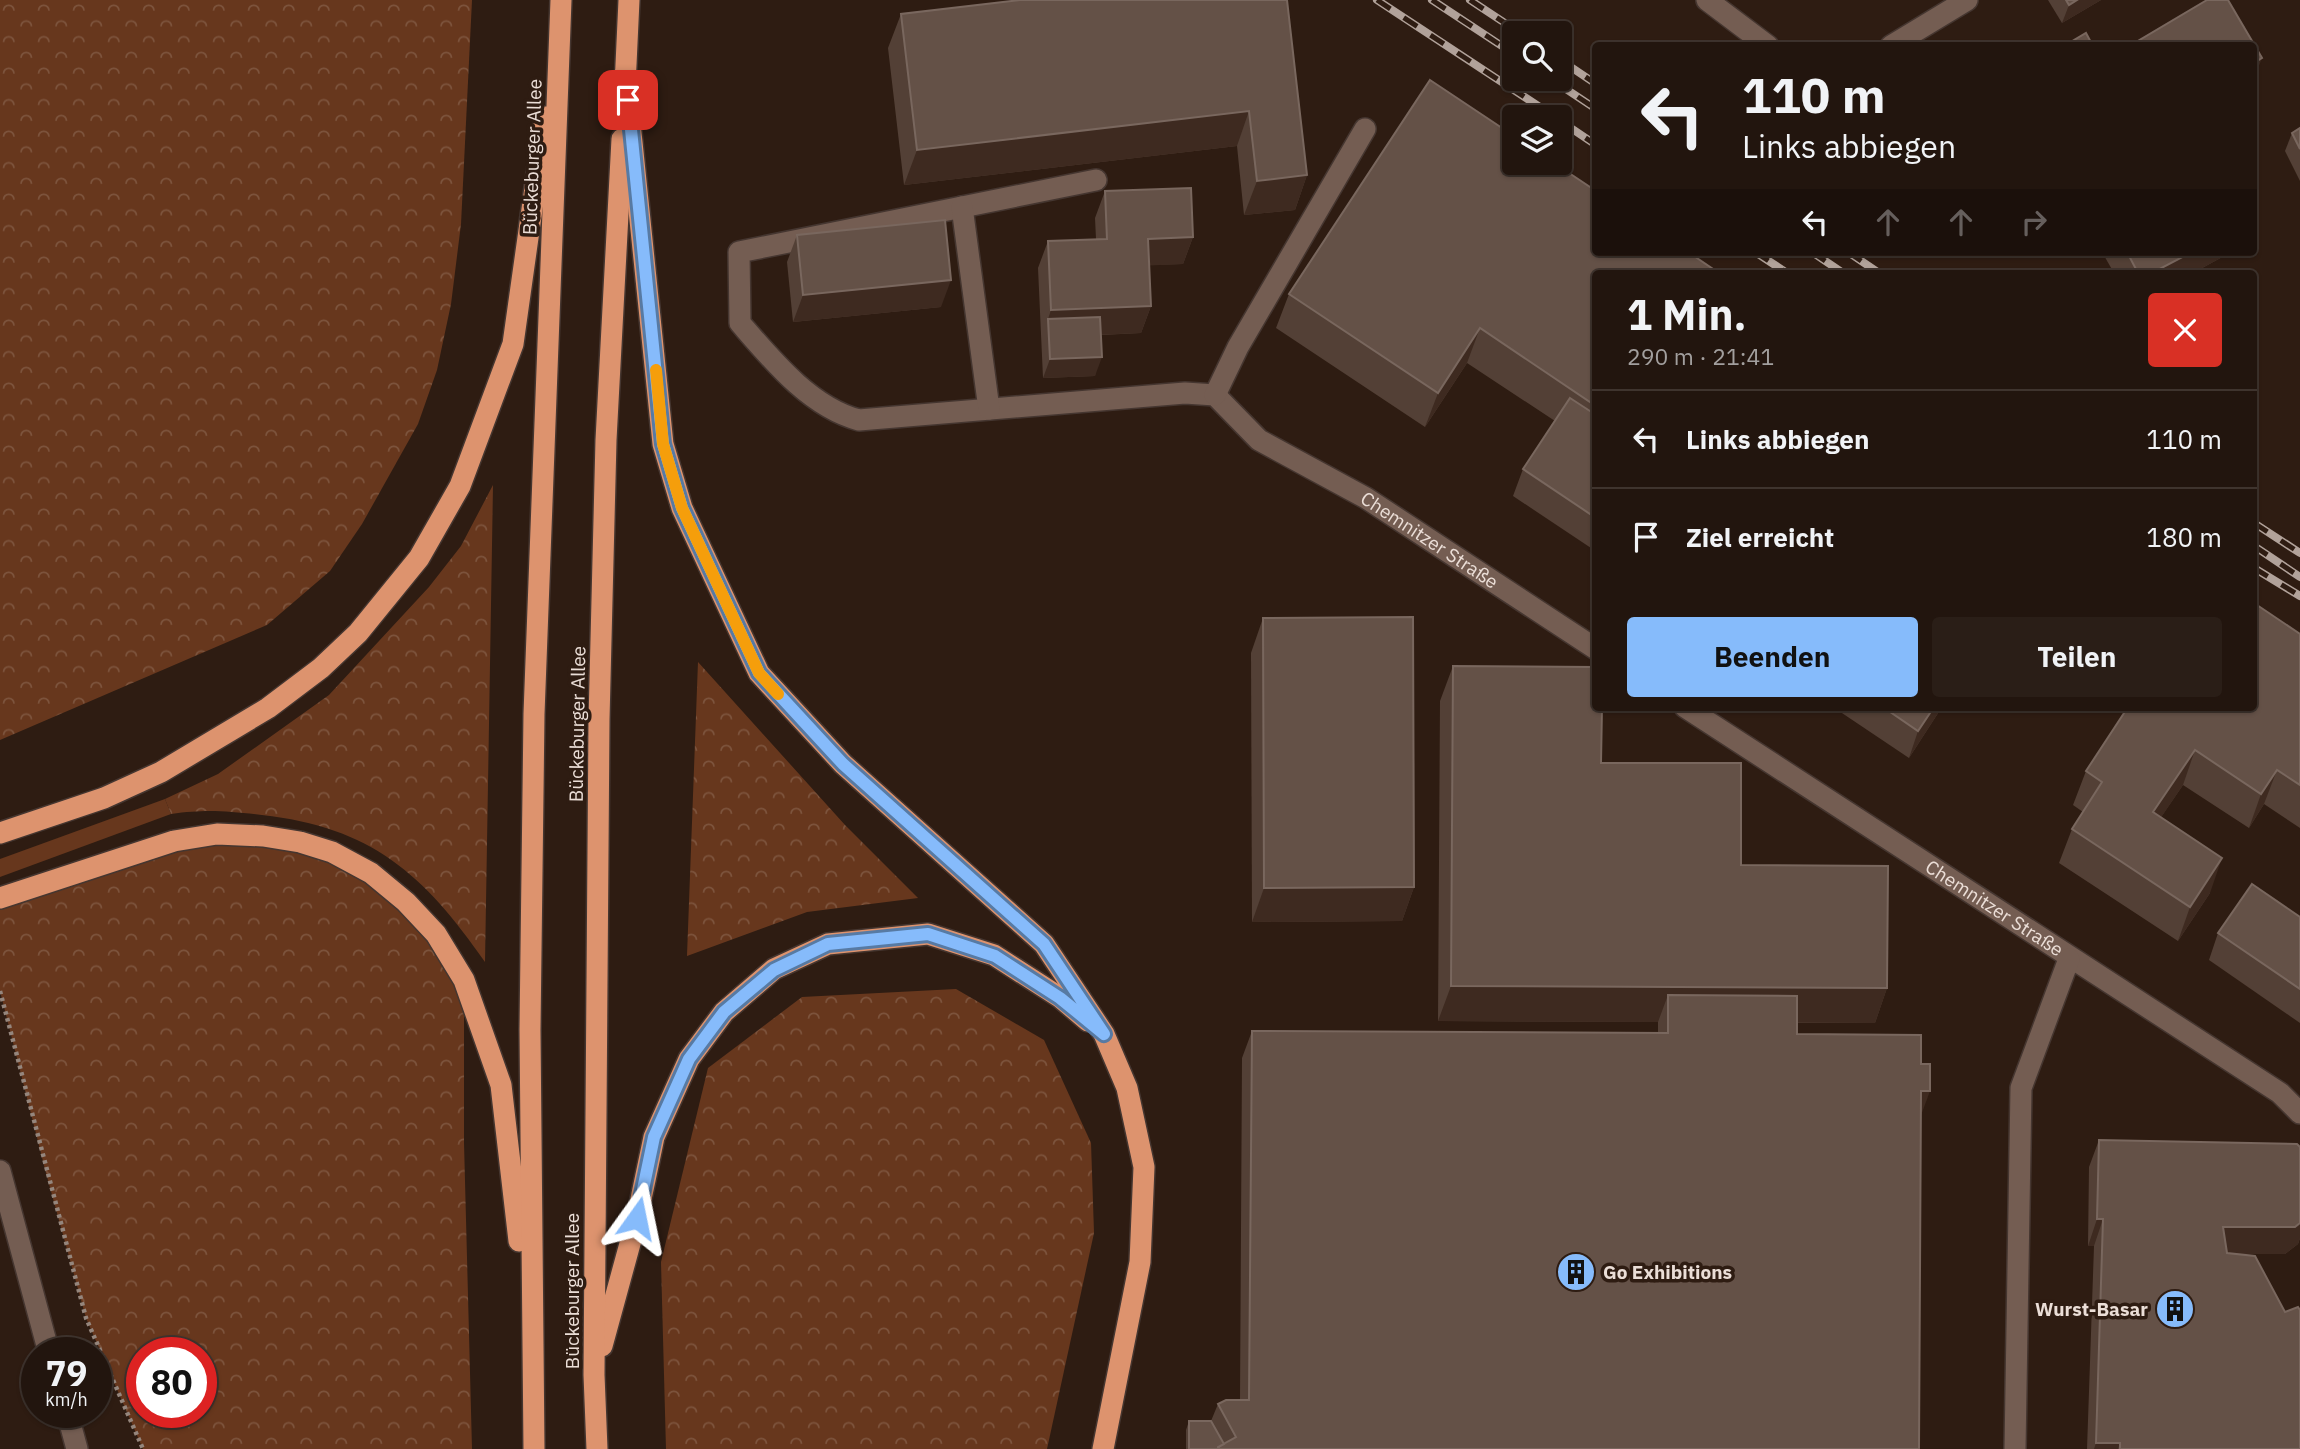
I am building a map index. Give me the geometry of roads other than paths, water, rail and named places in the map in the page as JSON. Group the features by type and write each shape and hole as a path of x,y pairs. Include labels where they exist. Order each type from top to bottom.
{"highway":[{"name":"Bückeburger Allee","path":"597,1449 594,1375 599,720 606,440 629,0"},
{"name":"Bückeburger Allee","path":"534,1449 530,1030 534,715 561,2"},
{"path":"0,833 104,798 161,772 268,708 321,668 358,632 419,558 460,486 513,344 561,2"},
{"path":"625,74 663,444 682,508 759,673 843,764 1044,944 1104,1034 1127,1088 1144,1167 1140,1262 1103,1449"},
{"path":"0,898 174,841 217,834 263,836 332,852 370,873 406,902 436,934 464,980 501,1085 531,1342"},
{"path":"594,1375 659,1126 689,1059 724,1012 774,970 828,944 928,934 995,956 1060,998 1104,1034"}],"street":[{"path":"1707,0 1763,42"},
{"path":"1898,42 1967,0"},
{"path":"1096,180 739,252 740,323 807,392 848,417 859,420 1199,392 1215,394 1238,346 1364,129"},
{"path":"962,207 989,409"},
{"name":"Chemnitzer Straße","path":"1215,394 1259,440 1366,498 1592,646"},
{"name":"Chemnitzer Straße","path":"1691,711 2069,959 2280,1093 2300,1113"},
{"path":"2015,1449 2021,1088 2069,959"},
{"path":"0,1171 45,1337"},
{"path":"71,1428 77,1449"}],"railway":[{"path":"1377,0 1537,105"},
{"path":"1432,0 1502,46"},
{"path":"1470,0 1502,21"},
{"path":"1572,68 1592,81"},
{"path":"1569,91 1592,106"},
{"path":"1572,129 1592,142"},
{"path":"1761,256 1782,270"},
{"path":"1818,256 1839,270"},
{"path":"1854,256 1875,270"},
{"path":"2257,525 2300,553"},
{"path":"2257,548 2300,577"},
{"path":"2257,570 2300,596"}],"place":[{"name":"Go Exhibitions","path":"1576,1272"},
{"name":"Wurst-Basar","path":"2175,1309"}]}
